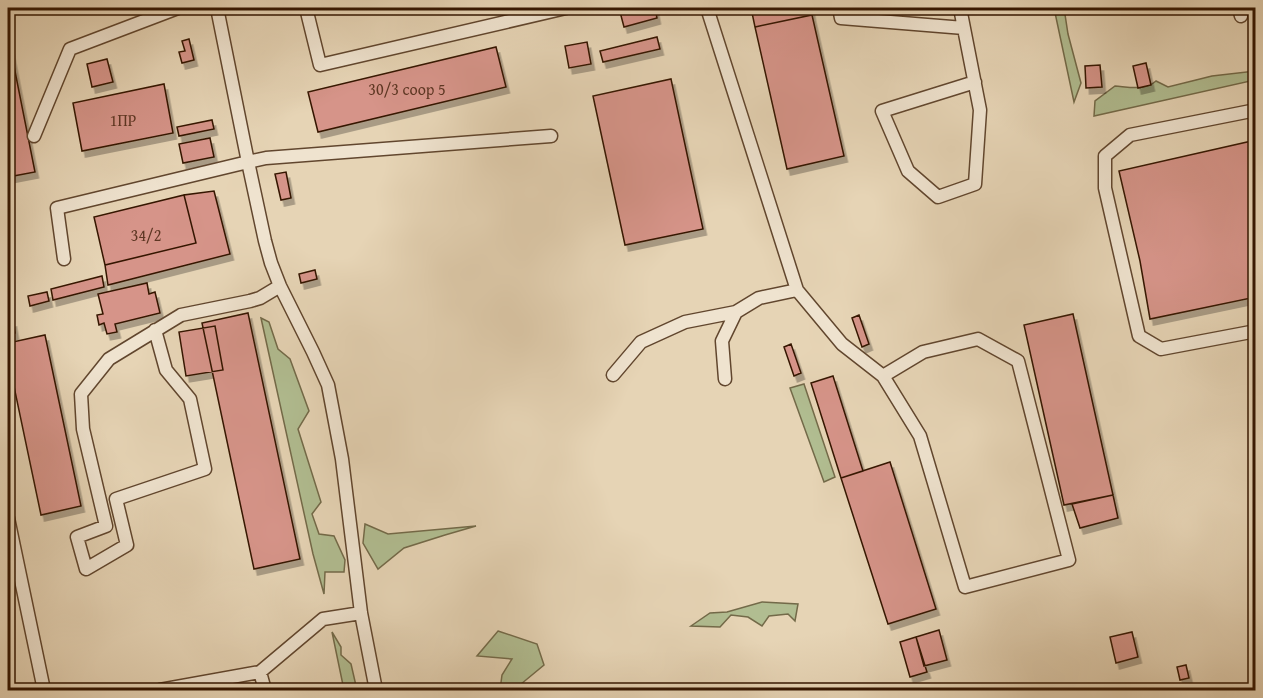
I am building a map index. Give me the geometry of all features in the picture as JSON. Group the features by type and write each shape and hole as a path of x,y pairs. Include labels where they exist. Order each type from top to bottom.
{"lane":[{"path":"34,136 70,49 178,8"},
{"path":"217,8 271,263 328,385 342,459 362,613 376,690"},
{"path":"306,8 320,65 566,8"},
{"path":"707,8 797,290 842,344 883,376 920,436 965,587 1069,560 1018,361 978,339 923,352 883,376"},
{"path":"839,8 841,18 964,28"},
{"path":"960,8 975,82 980,110 975,184 938,197 908,171 882,111 975,82"},
{"path":"1256,110 1130,135 1105,156 1105,188 1139,336 1161,349 1256,331"},
{"path":"64,259 57,208 266,158 551,136"},
{"path":"155,330 166,370 190,399 205,469 116,499 126,545 86,569 77,537 106,526 82,429 81,394 109,359 155,330 181,315 250,301 280,286"},
{"path":"613,375 641,342 685,322 736,312 759,298 797,290"},
{"path":"725,379 722,340 736,312"},
{"path":"8,518 44,690"},
{"path":"160,690 260,672 323,619 362,613"},
{"path":"260,672 265,690"}],"green space":[{"path":"1054,8 1064,8 1068,34 1081,83 1074,102"},
{"path":"1255,71 1255,80 1094,116 1095,101 1115,86 1142,87 1156,81 1168,87 1212,76"},
{"path":"261,318 269,322 278,349 290,359 309,411 298,429 321,502 312,514 319,534 334,536 345,560 344,572 325,572 324,594 313,554"},
{"path":"804,384 835,477 824,482 790,388"},
{"path":"365,524 388,534 476,526 404,548 378,569 363,543"},
{"path":"762,602 798,604 795,621 788,614 769,616 762,626 748,617 731,615 720,627 691,626 710,613 727,612"},
{"path":"498,631 537,644 544,665 515,690 500,690 502,675 512,659 477,656"},
{"path":"332,632 341,647 341,655 351,664 357,690 344,690"}],"building":[{"path":"619,8 655,8 657,18 624,27"},
{"path":"751,8 811,8 812,15 755,27"},
{"path":"812,15 844,156 787,169 755,27"},
{"path":"8,36 35,172 8,177"},
{"path":"657,37 660,49 603,62 600,51"},
{"path":"189,39 194,60 182,63 179,52 185,51 182,41"},
{"path":"587,42 591,64 569,68 565,46"},
{"path":"496,47 506,87 318,132 308,92"},
{"path":"107,59 113,82 92,87 87,64"},
{"path":"1146,63 1151,85 1138,88 1133,66"},
{"path":"1100,65 1102,87 1086,88 1085,66"},
{"path":"671,79 703,229 625,245 593,96"},
{"path":"164,84 173,133 82,151 73,103"},
{"path":"212,120 214,129 179,136 177,127"},
{"path":"210,138 214,157 183,163 179,144"},
{"path":"1256,140 1256,297 1150,319 1140,261 1119,171"},
{"path":"286,172 291,198 281,200 275,174"},
{"path":"214,191 230,254 108,285 105,265 196,243 184,195"},
{"path":"184,195 196,243 105,265 94,217"},
{"path":"315,270 317,279 301,283 299,274"},
{"path":"102,276 104,287 53,300 51,289"},
{"path":"147,283 149,294 155,292 160,313 115,324 117,332 107,334 104,323 99,325 97,315 103,314 98,294"},
{"path":"47,292 49,301 30,306 28,296"},
{"path":"248,313 300,559 254,569 202,323"},
{"path":"1073,314 1113,495 1064,505 1024,325"},
{"path":"859,315 869,344 862,347 852,318"},
{"path":"13,321 15,333 8,335 8,322"},
{"path":"215,326 223,370 186,376 179,332"},
{"path":"45,335 81,506 41,515 8,358 8,343"},
{"path":"791,344 801,373 794,376 784,347"},
{"path":"833,376 863,471 841,478 811,383"},
{"path":"890,462 936,609 888,624 841,478"},
{"path":"1113,495 1118,518 1080,528 1072,504"},
{"path":"939,630 947,660 924,666 916,637"},
{"path":"1132,632 1138,657 1116,663 1110,637"},
{"path":"916,637 927,672 910,677 900,642"},
{"path":"1186,665 1189,678 1180,680 1177,667"}]}
